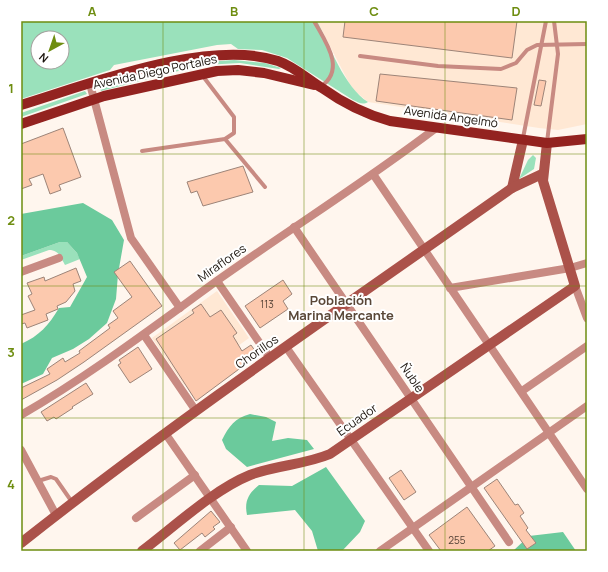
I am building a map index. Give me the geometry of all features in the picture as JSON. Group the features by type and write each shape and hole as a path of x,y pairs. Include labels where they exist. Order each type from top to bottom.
{"main road":[{"name":"Avenida Diego Portales","path":"21,105 148,68 197,57 234,54 277,61 300,72 320,87"},
{"path":"197,57 201,74"},
{"name":"Avenida Diego Portales","path":"21,124 94,99 201,74 231,70 279,76 320,87"},
{"name":"Avenida Angelmó","path":"320,87 349,106 373,116 396,122 547,143 587,139"}],"street":[{"path":"90,84 130,238 180,308"},
{"name":"Miraflores","path":"21,415 67,389 144,335 217,280 373,174 436,128"},
{"path":"512,188 523,140"},
{"path":"547,143 542,174 545,188 587,318"},
{"path":"373,174 522,391 587,489"},
{"name":"Chorillos","path":"21,543 165,433 270,358 512,188 542,174"},
{"name":"Ñuble","path":"294,227 510,542"},
{"path":"21,272 59,258"},
{"path":"450,288 570,268 587,263"},
{"path":"217,280 270,358"},
{"name":"Ecuador","path":"142,551 211,498 250,475 281,466 321,458 340,448 576,286"},
{"path":"144,335 196,411"},
{"path":"522,391 587,346"},
{"path":"286,347 429,551"},
{"path":"380,551 587,406"},
{"path":"165,433 248,551"},
{"path":"21,450 56,515"},
{"path":"136,518 195,475"},
{"path":"200,551 231,527"}],"lane":[{"path":"314,21 334,60 330,77 320,87"},
{"path":"523,140 546,21"},
{"path":"547,143 558,44 554,21"},
{"path":"360,56 438,66 501,69 511,66 527,50 542,44 587,44"},
{"path":"142,151 225,138 234,133 234,117 201,74"},
{"path":"225,138 265,187"},
{"path":"38,481 51,477 56,479 73,503"}],"shaded area":[{"path":"317,21 587,21 587,124 558,130 368,102 356,92 349,83"},
{"path":"217,291 249,338 184,385 152,338"}],"green space":[{"path":"21,21 317,21 338,65 352,87 368,102 361,103 353,100 287,58 262,50 238,49 231,44 217,45 114,65 110,70 21,99"},
{"path":"234,60 265,63 281,68 279,69 240,63 204,65 205,62"},
{"path":"194,64 194,67 101,91 100,89 146,75"},
{"path":"85,91 87,94 21,117 21,113"},
{"path":"533,155 536,158 534,169 519,179 528,160"},
{"path":"83,203 112,220 124,240 118,274 116,299 107,323 89,339 73,349 52,358 43,374 21,384 21,344 43,329 59,308 70,307 87,277 77,253 67,242 60,242 21,256 21,214"},
{"path":"60,242 67,242 77,253 80,259 65,265 61,257 55,251 49,250 21,260 21,256"},
{"path":"250,414 266,417 276,422 272,441 288,438 307,440 314,449 247,467 226,449 222,440 236,420"},
{"path":"326,467 365,521 360,532 342,551 318,551 312,531 295,510 247,515 246,506 248,498 252,491 259,485 292,486"},
{"path":"563,532 576,551 513,551 529,536"}],"building":[{"path":"345,21 517,21 512,58 343,37"},
{"path":"380,74 517,88 512,120 376,101"},
{"path":"539,80 546,81 541,106 534,105"},
{"path":"63,128 81,177 59,185 61,190 50,194 43,174 29,179 32,185 21,189 21,144"},
{"path":"243,166 253,192 203,206 197,191 191,193 187,182"},
{"path":"130,261 162,306 57,380 21,400 21,388 50,374 47,369 63,358 65,362 80,353 79,351 110,328 108,325 118,318 113,311 132,297 114,272"},
{"path":"76,268 81,281 73,284 75,291 66,302 57,306 58,309 46,314 48,320 27,328 25,323 21,324 21,315 35,310 28,296 32,294 27,283 44,277 45,281"},
{"path":"283,280 292,294 283,301 288,309 260,328 245,306"},
{"path":"201,304 210,317 221,310 237,333 233,336 242,351 251,345 258,355 196,401 156,339 194,313 192,310"},
{"path":"138,347 152,369 130,383 118,365 121,363 119,360"},
{"path":"86,383 93,394 56,419 54,417 47,421 41,412"},
{"path":"401,470 416,492 404,500 389,478"},
{"path":"497,479 515,505 518,504 524,513 520,516 528,528 526,530 536,543 527,549 484,488"},
{"path":"467,507 495,546 488,551 441,551 429,535"},
{"path":"211,511 220,522 213,527 215,529 205,537 202,533 180,550 174,543"}],"district":[{"name":"Población Marina Mercante","path":"341,308"}]}
